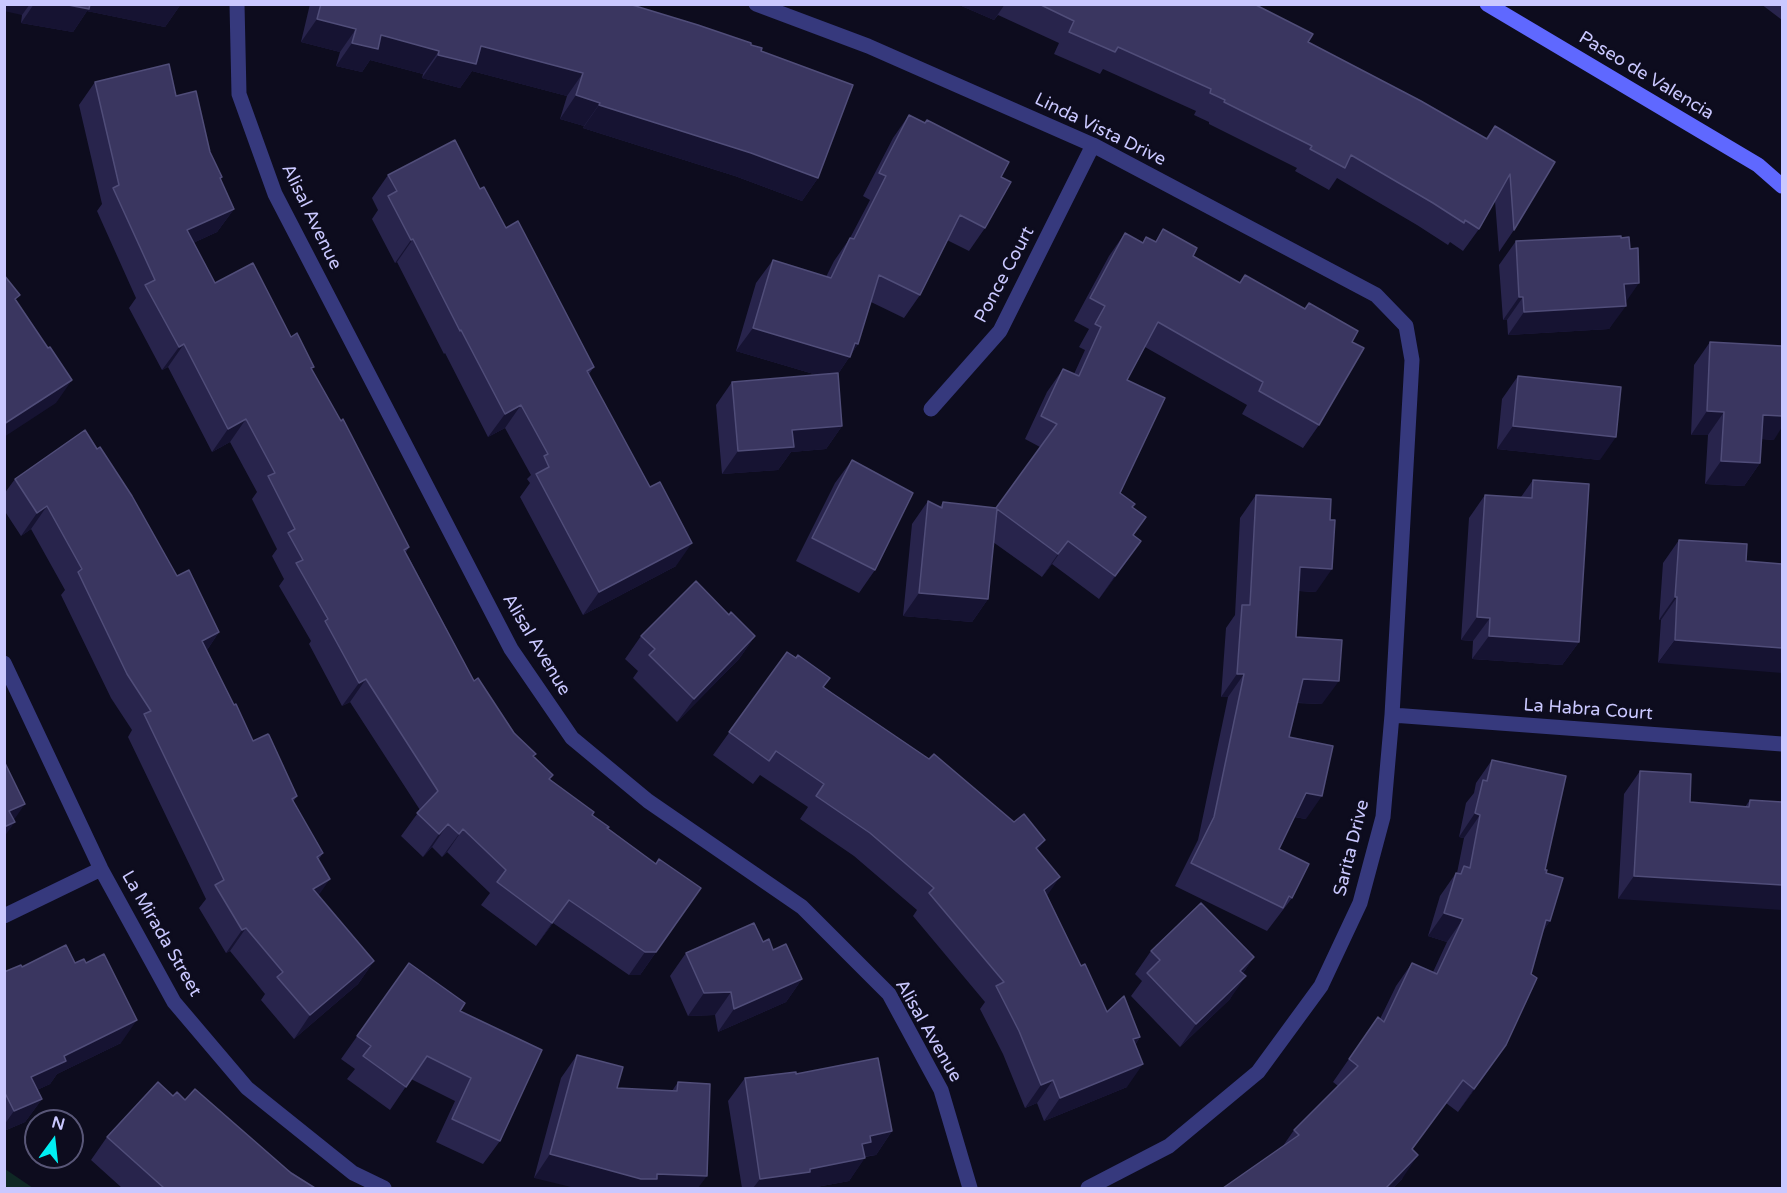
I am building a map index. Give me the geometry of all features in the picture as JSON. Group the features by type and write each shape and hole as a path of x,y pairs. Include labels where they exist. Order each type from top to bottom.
{"main road":[{"name":"Paseo de Valencia","path":"1487,4 1758,165 1782,186"}],"street":[{"name":"Alisal Avenue","path":"237,4 239,94 275,194 511,649 572,738 648,801 802,907 889,994 941,1090 970,1188"},
{"name":"Linda Vista Drive","path":"756,4 867,46 1092,145 1376,295 1406,326"},
{"name":"Ponce Court","path":"931,408 1000,331 1092,145"},
{"name":"Sarita Drive","path":"1088,1188 1169,1146 1258,1072 1321,986 1360,903 1383,817 1392,715 1412,360 1406,326"},
{"name":"La Mirada Street","path":"4,663 101,869 174,1002 247,1088 353,1173 384,1188"},
{"name":"La Habra Court","path":"1392,715 1782,744"},
{"path":"4,916 101,869"}],"green space":[{"path":"5,1169 33,1188 5,1188"}],"building":[{"path":"63,4 90,4 89,9"},
{"path":"321,4 629,4 751,43 751,45 762,48 761,51 853,85 818,178 751,153 599,105 600,103 576,95 583,73 481,46 476,64 438,55 439,51 381,35 378,49 352,43 356,29 317,19"},
{"path":"1039,4 1254,4 1313,34 1308,42 1421,101 1487,139 1495,126 1555,162 1514,230 1510,174 1479,229 1465,220 1464,223 1351,155 1345,168 1310,149 1312,146 1224,102 1225,100 1210,93 1211,89 1118,47 1115,52 1069,32 1074,21"},
{"path":"169,64 176,96 196,91 210,152 234,209 187,230 215,283 253,263 291,337 297,333 314,367 311,368 341,421 343,419 409,547 404,550 474,681 478,678 514,733 536,754 533,756 553,775 549,779 594,812 592,815 609,827 607,828 656,864 659,859 701,888 656,952 645,952 569,900 552,923 497,882 506,870 463,829 459,834 448,824 439,834 417,813 438,791 366,679 359,683 325,621 328,619 296,563 303,560 288,533 295,529 268,476 275,473 246,419 228,429 184,344 179,347 145,285 155,280 113,188 119,185 95,82"},
{"path":"909,115 925,123 927,120 1009,162 1001,177 1011,182 985,228 960,215 920,295 879,275 858,344 855,343 850,357 753,328 773,260 831,278 850,238 854,239 886,176 879,173"},
{"path":"455,140 480,189 484,187 506,228 518,221 594,367 587,371 650,487 660,482 692,543 599,592 536,474 549,467 544,456 548,454 521,405 505,414 388,196 397,191 388,175"},
{"path":"1163,229 1197,248 1193,256 1240,283 1245,275 1305,309 1309,303 1358,331 1352,342 1364,348 1319,425 1259,391 1263,382 1158,322 1127,380 1165,398 1120,493 1135,504 1132,507 1146,517 1133,535 1141,541 1115,576 1068,541 1058,554 997,509 988,599 919,593 928,501 942,508 943,502 996,508 1057,424 1041,416 1063,369 1079,376 1101,327 1095,324 1105,306 1090,298 1125,233 1143,243 1146,237 1156,242"},
{"path":"1621,236 1621,238 1629,237 1630,249 1638,248 1639,283 1624,284 1626,306 1524,312 1523,297 1519,297 1516,241"},
{"path":"4,275 20,295 15,299 72,380 4,424"},
{"path":"1710,342 1782,346 1782,416 1763,415 1760,463 1721,461 1724,412 1707,411"},
{"path":"838,373 842,426 792,430 794,447 738,451 732,382"},
{"path":"1518,376 1621,387 1616,437 1513,426"},
{"path":"85,430 97,449 100,447 132,496 177,576 189,570 219,632 202,641 253,741 269,735 297,796 292,799 323,853 317,857 330,879 313,889 374,961 310,1015 277,977 283,972 246,928 242,930 215,885 224,880 144,714 151,711 127,674 78,572 82,569 47,506 37,513 15,479"},
{"path":"852,460 913,493 875,570 812,538"},
{"path":"1533,480 1589,484 1579,642 1489,636 1490,618 1477,617 1485,495 1532,498"},
{"path":"1256,495 1331,499 1330,520 1335,520 1332,569 1300,567 1296,637 1342,640 1339,681 1303,679 1289,737 1333,746 1322,796 1306,793 1279,849 1309,864 1292,898 1289,896 1283,908 1191,863 1214,817 1244,674 1237,674 1242,605 1250,605"},
{"path":"1679,540 1747,544 1746,561 1782,564 1782,648 1675,640"},
{"path":"696,581 729,615 731,612 755,636 694,699 649,655 655,649 641,636"},
{"path":"787,652 796,658 798,655 830,678 823,687 929,759 934,754 1014,822 1024,814 1045,840 1036,848 1060,877 1044,890 1081,966 1085,964 1107,1012 1124,996 1140,1037 1133,1039 1143,1064 1060,1098 1053,1080 1041,1085 1019,1031 996,986 1004,982 929,893 934,888 870,833 816,796 824,784 776,751 769,761 729,732"},
{"path":"1492,760 1566,776 1545,870 1547,870 1546,873 1563,878 1550,921 1546,920 1531,974 1537,978 1506,1045 1474,1089 1463,1080 1412,1149 1418,1155 1386,1188 1223,1188 1299,1135 1294,1130 1358,1066 1349,1059 1378,1017 1384,1022 1412,963 1437,974 1463,919 1444,913 1456,873 1461,874 1464,866 1470,868 1480,815 1475,813 1483,780 1487,781"},
{"path":"4,761 25,804 9,811 15,822 4,827"},
{"path":"1640,771 1691,774 1690,802 1749,807 1750,800 1782,802 1782,885 1634,876"},
{"path":"1201,903 1254,957 1240,971 1246,976 1196,1024 1147,973 1160,960 1151,951"},
{"path":"754,923 763,942 769,939 773,950 786,944 802,979 734,1009 731,992 704,993 686,953"},
{"path":"66,945 75,963 84,959 86,963 104,954 137,1020 64,1056 66,1061 31,1077 42,1099 14,1111 4,1091 4,972 21,965 22,967"},
{"path":"409,963 465,1003 460,1011 542,1050 500,1141 452,1119 471,1078 427,1056 406,1087 363,1056 371,1046 357,1036"},
{"path":"577,1055 623,1067 617,1088 677,1091 678,1082 710,1084 707,1176 657,1174 657,1179 641,1179 550,1154"},
{"path":"878,1058 892,1131 870,1136 871,1142 862,1144 865,1158 810,1169 810,1172 760,1179 745,1078 796,1072 796,1074"},
{"path":"158,1082 173,1096 177,1092 185,1100 195,1089 291,1173 315,1188 164,1188 107,1137"}]}
